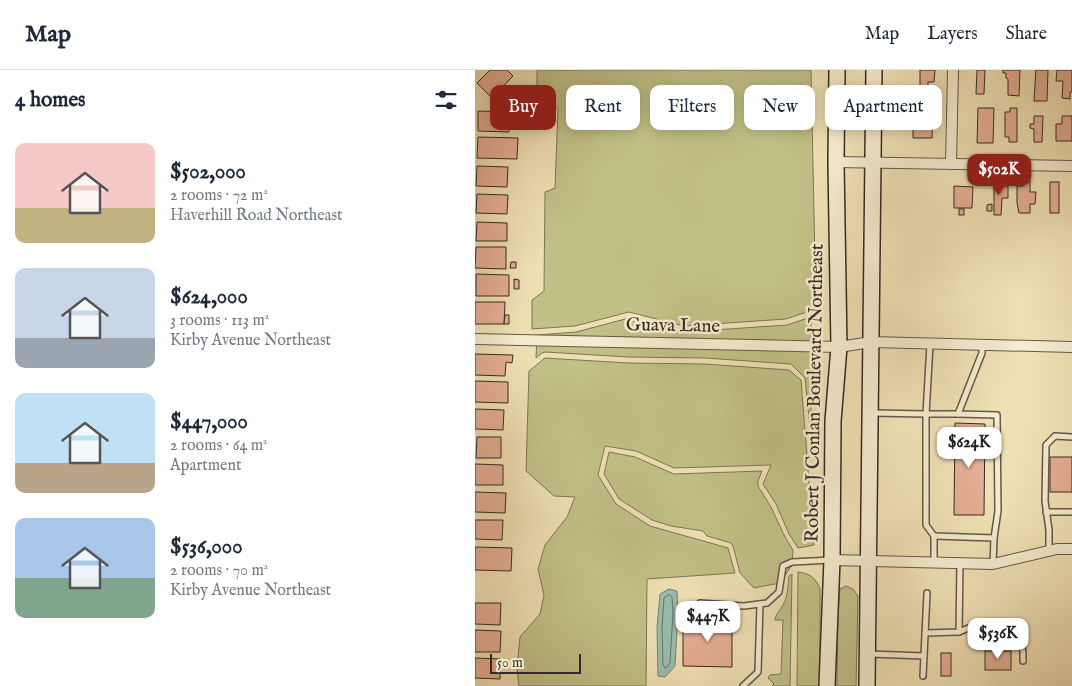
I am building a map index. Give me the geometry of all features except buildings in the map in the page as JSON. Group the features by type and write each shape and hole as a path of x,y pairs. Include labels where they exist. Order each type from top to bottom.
{"main road":[{"name":"Robert J Conlan Boulevard Northeast","path":"827,686 832,560 833,421 839,346 836,162 837,70"},
{"path":"867,686 874,70"}],"street":[{"path":"951,164 953,70"},
{"path":"836,162 1072,166"},
{"name":"Guava Lane","path":"475,339 839,346 871,342 1072,347"},
{"path":"832,560 993,564 1057,549 1072,549"}],"lane":[{"path":"930,344 926,414 926,525 934,536 934,562"},
{"path":"958,414 982,345"},
{"path":"870,413 997,415 998,512 993,564"},
{"path":"1049,551 1049,530 1045,501 1046,445 1055,436 1072,437"},
{"path":"1046,512 1072,512"},
{"path":"934,536 994,538"},
{"path":"700,604 744,606 767,604 779,592 783,566 791,562 832,560"},
{"path":"959,632 961,563"},
{"path":"923,676 927,593"},
{"path":"743,686 758,672 760,604"},
{"path":"925,633 959,632 981,623 1017,622 1023,660"},
{"path":"867,654 924,656"}],"shaded area":[{"path":"537,70 811,70 811,85 744,85 744,130 812,130 816,309 786,319 684,326 629,312 575,326 532,329 532,300 544,291 545,192 555,188 558,109 556,108 556,85 537,85"},
{"path":"811,317 811,438 805,378 791,364 705,358 628,357 545,352 536,358 537,335 576,332 629,318 684,332 787,325"},
{"path":"545,358 628,363 705,364 789,370 801,380 814,545 798,548 789,534 776,504 763,484 771,465 674,468 636,451 605,446 598,475 616,504 650,526 728,548 735,573 647,579 646,686 519,686 517,669 520,637 540,614 544,595 538,569 545,545 567,517 575,497 554,496 526,471 529,371"},
{"path":"609,452 635,457 674,474 762,471 758,486 793,550 792,565 780,583 754,588 740,573 731,543 707,536 703,531 671,526 652,520 619,499 604,474"},
{"path":"798,572 812,577 820,588 820,686 797,686"},
{"path":"792,574 790,686 772,686 774,684 768,678 770,675 781,674 783,620 775,620 785,602 789,576"},
{"path":"846,586 853,589 858,596 856,686 837,686 840,589"}],"water":[{"path":"669,589 677,591 678,613 675,666 665,677 658,676 657,628 660,594"}]}
